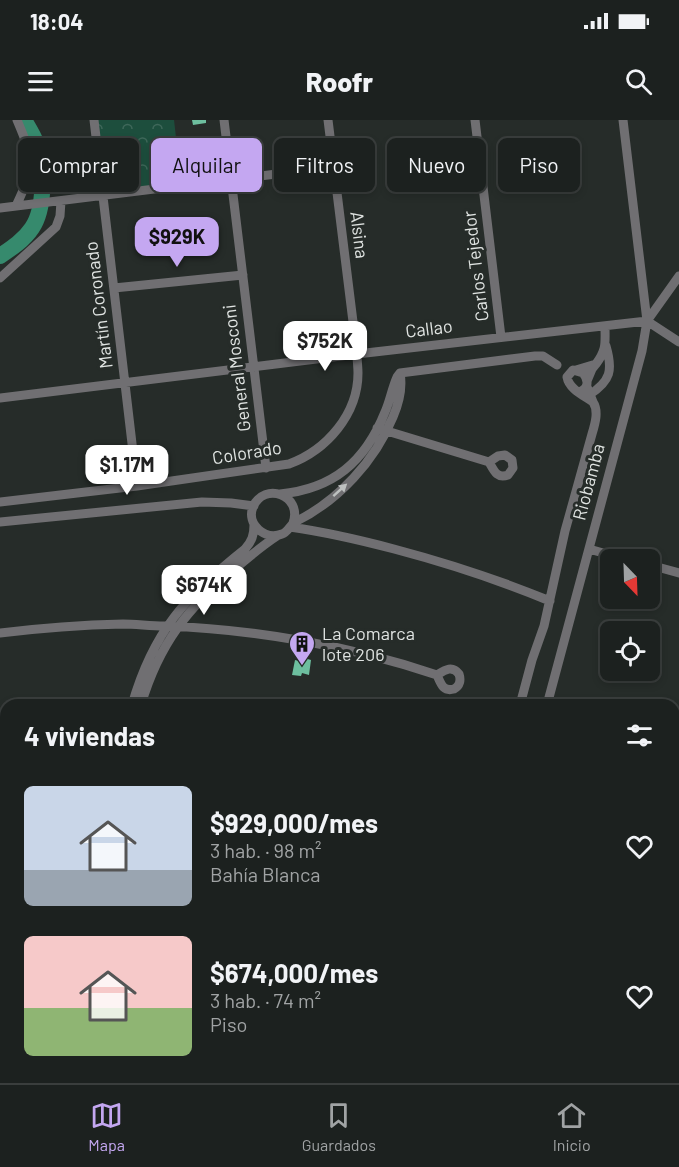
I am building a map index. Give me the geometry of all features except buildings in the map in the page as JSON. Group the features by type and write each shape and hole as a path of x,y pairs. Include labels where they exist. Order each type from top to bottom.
{"street":[{"path":"17,120 30,156 30,171 19,206"},
{"name":"Martín Coronado","path":"94,120 137,486"},
{"name":"General Mosconi","path":"224,120 226,138"},
{"name":"Alsina","path":"328,120 330,138"},
{"name":"Carlos Tejedor","path":"475,120 501,337"},
{"path":"623,120 647,321 679,342"},
{"path":"0,208 151,190"},
{"name":"General Mosconi","path":"233,192 266,468"},
{"name":"Alsina","path":"337,192 357,354"},
{"path":"0,278 56,227 60,216 56,201"},
{"path":"114,288 243,275"},
{"name":"Riobamba","path":"549,699 642,351 647,321 679,276"},
{"name":"Callao","path":"0,398 647,321"},
{"path":"556,365 569,385 587,391 598,389 610,373 605,326"},
{"path":"587,391 589,375 606,346"},
{"name":"Colorado","path":"0,502 137,486 290,464 302,459 325,443 340,426 349,410 356,389 357,354"},
{"path":"134,699 152,651 166,626 202,585 251,543 254,535 252,512 262,496 299,491 316,486 336,477 348,468 361,454 377,428 400,373 543,356 556,365 583,373 587,391 596,409 596,419 565,531 544,626 522,699"},
{"path":"567,381 567,377 575,370 596,363"},
{"path":"143,699 155,665 187,614 206,594 259,549 313,513 351,480 366,462 387,431 401,394 400,373"},
{"path":"377,428 489,462"},
{"path":"280,494 292,503 295,513 292,525"},
{"path":"0,522 202,502 254,506"},
{"path":"254,525 264,534 277,536"},
{"path":"292,525 373,543 454,565 550,601"},
{"path":"589,549 600,552"},
{"path":"660,568 679,573"},
{"path":"0,633 126,624 225,630 306,642 382,659 437,675"}],"green space":[{"path":"98,120 174,120 176,138 151,138 151,186 139,187 139,138 100,138"}],"waterway":[{"path":"0,256 22,240 32,228 41,199 40,154 24,120"}],"place":[{"name":"La Comarca lote 206","path":"302,667"}]}
